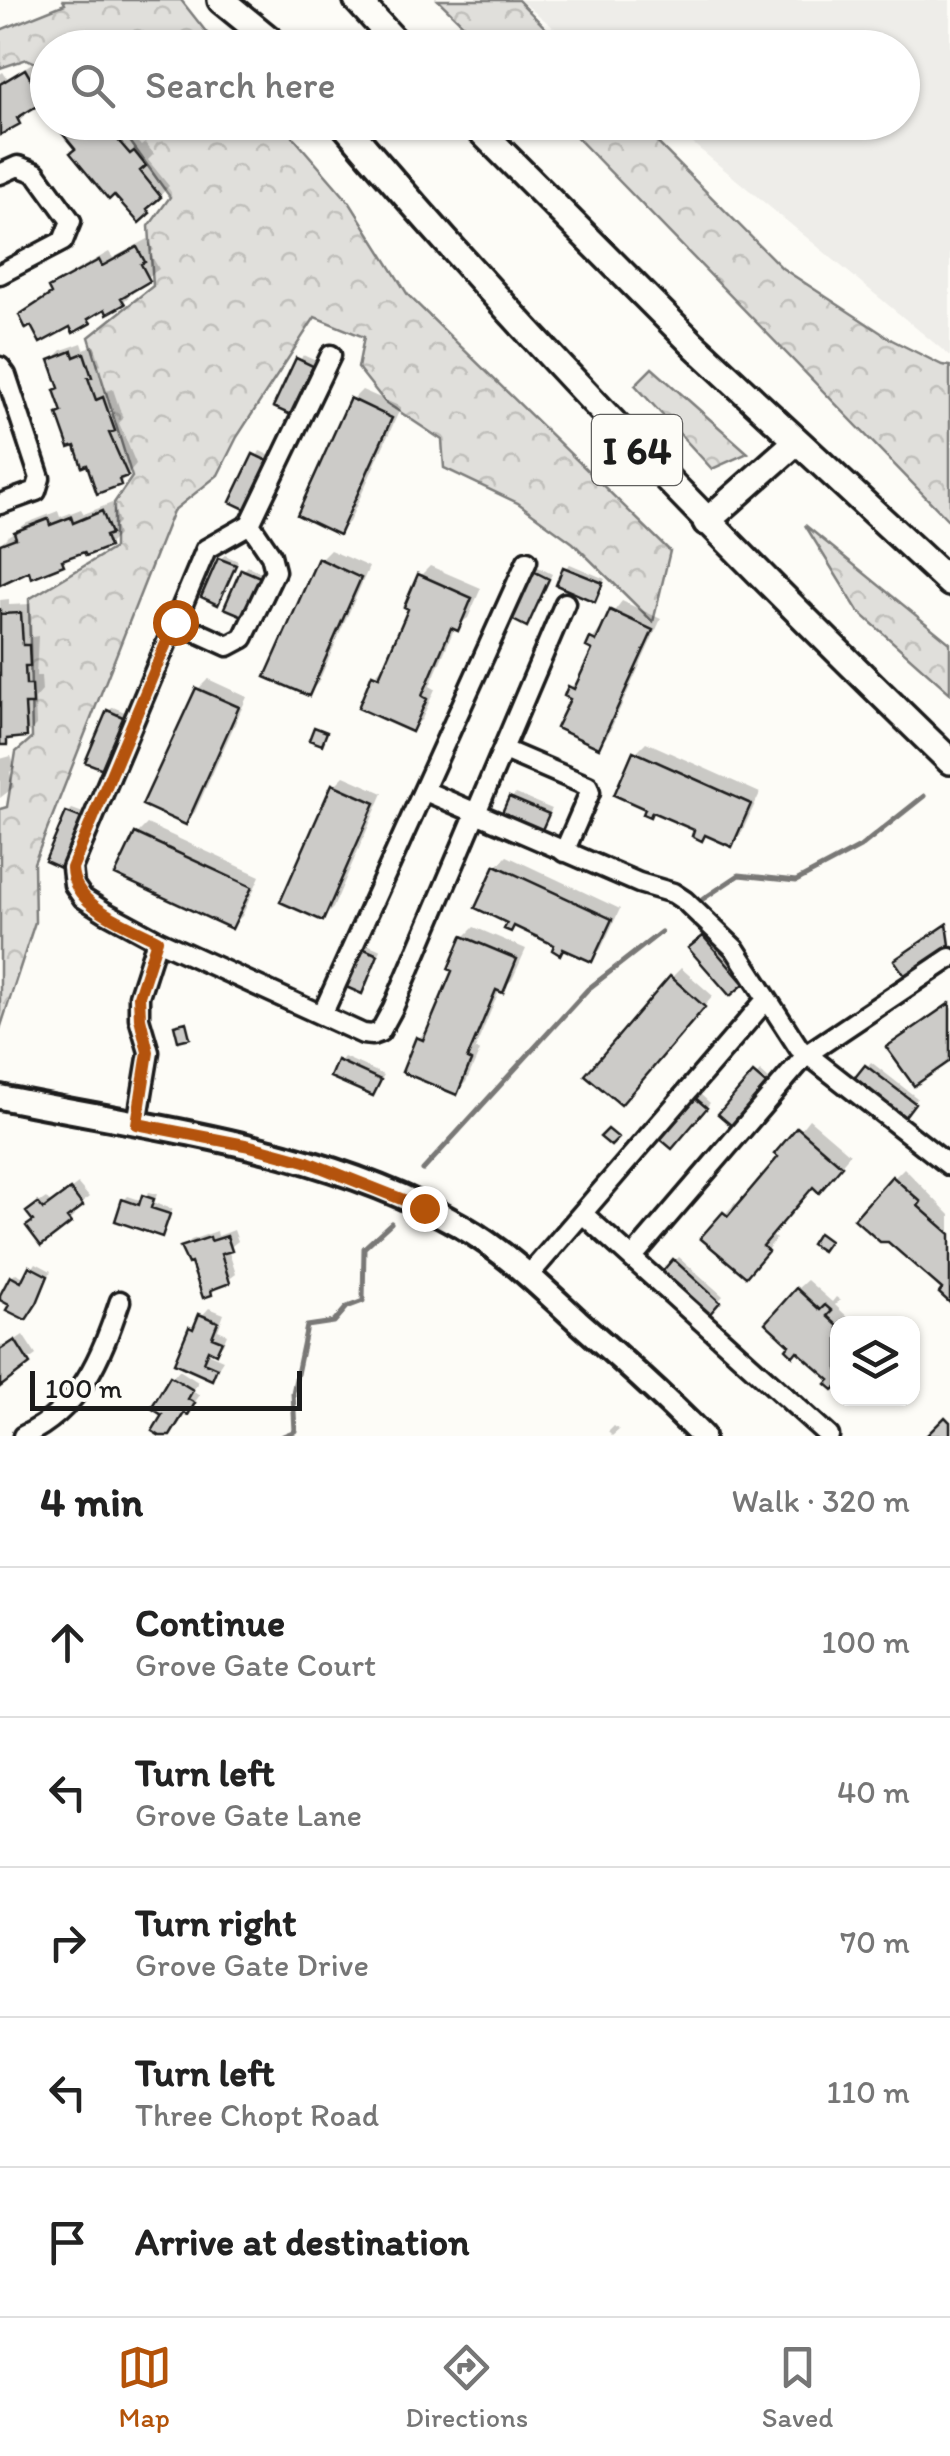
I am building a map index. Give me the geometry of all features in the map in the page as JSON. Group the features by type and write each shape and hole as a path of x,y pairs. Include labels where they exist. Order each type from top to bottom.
{"highway":[{"path":"221,0 258,30"},
{"path":"240,0 264,30"},
{"path":"356,0 385,30"},
{"path":"382,0 404,30"},
{"name":"I 64","path":"358,140 517,321 706,522 950,761"},
{"name":"I 64","path":"490,140 796,442 950,583"},
{"path":"706,522 796,442"}],"main road":[{"path":"0,1097 250,1146 305,1161 460,1226 512,1260 702,1436"}],"street":[{"path":"0,174 18,166 36,173 72,221 63,240 0,274"},
{"path":"331,355 250,524 206,549 72,868 74,886 94,905 157,940 363,1034 380,1032 418,952 566,603"},
{"path":"0,367 40,478 36,490 0,504"},
{"path":"175,622 228,646 242,638 275,570 271,556 250,524"},
{"path":"322,1015 527,561"},
{"path":"504,750 588,786 590,792 564,852"},
{"path":"425,791 639,883 674,893 735,950 807,1054 950,1166"},
{"path":"137,1124 148,1052 139,996 157,940"},
{"path":"632,1258 807,1054 950,958"},
{"path":"529,1275 766,1000"},
{"path":"583,1214 829,1436"},
{"path":"27,1435 58,1412 88,1378 104,1352 120,1301"}],"shaded area":[{"path":"520,0 950,0 950,356 689,140 920,140 920,30 556,30"}],"green space":[{"path":"63,0 181,0 205,30 30,30 30,60 0,68 0,30 65,4"},
{"path":"438,0 518,0 547,30 469,30"},
{"path":"129,140 296,140 350,203 408,295 670,551 653,622 573,543 518,503 444,468 442,440 385,402 358,368 364,337 315,317 237,437 218,475 173,511 34,863 35,922 0,1029 0,809 7,807 16,752 32,738 29,599 114,548 114,503 132,477 89,337 153,286 149,226 170,197"},
{"path":"579,140 655,140 782,268 892,340 950,366 950,522"},
{"path":"652,368 748,453 712,469 635,385"},
{"path":"805,525 950,643 950,693 858,611"}],"building":[{"path":"25,69 30,78 30,110 17,118 20,124 0,135 0,84"},
{"path":"68,140 118,140 130,154 134,151 146,166 140,171 161,197 147,209 150,213 139,223 114,195 109,200 70,153 75,149"},
{"path":"137,247 150,281 121,298 125,304 107,314 105,309 73,333 70,327 40,343 31,326 26,329 19,315 51,294 48,288 99,260 102,266"},
{"path":"72,351 74,357 84,353 92,377 88,378 96,400 103,397 115,431 109,433 128,476 119,479 121,485 97,494 87,465 82,467 75,446 69,448 57,414 62,412 54,390 59,388 49,360"},
{"path":"296,358 313,366 291,415 273,407"},
{"path":"350,398 392,418 339,535 297,515"},
{"path":"253,454 270,462 247,510 230,502"},
{"path":"102,511 111,534 105,536 109,547 62,560 64,565 31,578 29,571 0,585 0,544 16,538 14,532 48,519 50,525 71,517 73,523"},
{"path":"218,558 236,565 218,605 201,597"},
{"path":"318,558 361,578 309,696 265,677"},
{"path":"563,567 603,583 595,602 556,585"},
{"path":"241,569 260,577 243,616 224,608"},
{"path":"531,570 549,579 527,627 509,618"},
{"path":"418,574 472,598 458,631 451,628 422,696 427,699 412,732 358,708 372,674 379,677 408,609 404,607"},
{"path":"610,610 653,630 599,748 556,728 570,699 564,696 568,686 574,689 592,650 586,647 590,638 596,641"},
{"path":"21,613 23,645 29,645 26,685 32,685 33,704 25,704 27,737 7,739 7,745 0,745 0,614"},
{"path":"196,688 239,707 186,825 142,805"},
{"path":"107,710 125,718 103,769 85,762"},
{"path":"314,727 327,732 322,745 309,740"},
{"path":"633,751 751,804 732,847 705,835 702,841 692,836 694,830 652,812 650,817 643,814 645,809 614,795"},
{"path":"332,784 375,803 323,921 280,902"},
{"path":"509,797 549,814 541,832 501,815"},
{"path":"66,812 84,819 63,869 45,861"},
{"path":"135,833 252,887 232,929 115,875"},
{"path":"495,865 612,919 592,962 563,949 560,955 552,950 554,945 514,926 511,932 504,929 507,923 475,908"},
{"path":"947,924 950,945 905,976 894,960"},
{"path":"462,936 517,959 503,993 496,990 467,1059 471,1061 457,1095 402,1072 416,1037 423,1040"},
{"path":"703,936 744,984 730,996 688,948"},
{"path":"360,947 378,955 362,994 344,986"},
{"path":"670,976 705,1007 621,1105 585,1075"},
{"path":"950,1003 950,1061 914,1086 886,1047"},
{"path":"186,1022 190,1038 178,1041 174,1025"},
{"path":"337,1060 381,1080 373,1096 330,1077"},
{"path":"865,1065 915,1103 903,1119 853,1080"},
{"path":"753,1073 768,1086 733,1127 718,1114"},
{"path":"693,1096 707,1108 672,1149 658,1137"},
{"path":"797,1127 842,1166 819,1193 813,1187 763,1246 768,1251 746,1277 700,1238 723,1212 728,1216 778,1157 774,1154"},
{"path":"608,1129 619,1138 611,1146 600,1137"},
{"path":"892,1176 950,1234 950,1303 939,1293 942,1289 888,1242 880,1242 854,1219"},
{"path":"70,1189 83,1206 67,1218 71,1223 41,1246 26,1226 33,1221 26,1212 38,1203 43,1209"},
{"path":"142,1195 154,1199 151,1208 170,1214 162,1237 115,1221 122,1199 139,1205"},
{"path":"818,1233 829,1241 822,1251 811,1244"},
{"path":"227,1236 232,1251 221,1254 230,1283 211,1290 212,1295 203,1298 191,1263 188,1264 180,1247"},
{"path":"673,1259 720,1302 708,1316 661,1273"},
{"path":"29,1266 48,1276 26,1320 6,1310 9,1305 0,1300 0,1295 10,1276 21,1282"},
{"path":"796,1288 820,1310 825,1305 832,1311 827,1316 830,1380 797,1351 793,1356 786,1349 789,1345 765,1323"},
{"path":"199,1314 218,1322 212,1337 222,1341 216,1354 208,1350 203,1362 217,1368 212,1380 174,1363"},
{"path":"15,1340 30,1364 0,1387 0,1350"},
{"path":"170,1376 193,1390 188,1399 195,1403 170,1436 160,1436 152,1431 162,1415 151,1408"},
{"path":"945,1417 950,1422 950,1436 926,1436"}],"waterway":[{"path":"703,899 739,875 796,881 860,847 924,796"},
{"path":"423,1170 588,989 661,932"},
{"path":"283,1436 295,1431 293,1393 307,1326 334,1322 347,1307 363,1301 364,1248 391,1223"}],"route":[{"path":"175,622 72,868 74,886 83,898 157,940 139,996 148,1052 137,1124 305,1161 424,1208"}]}
